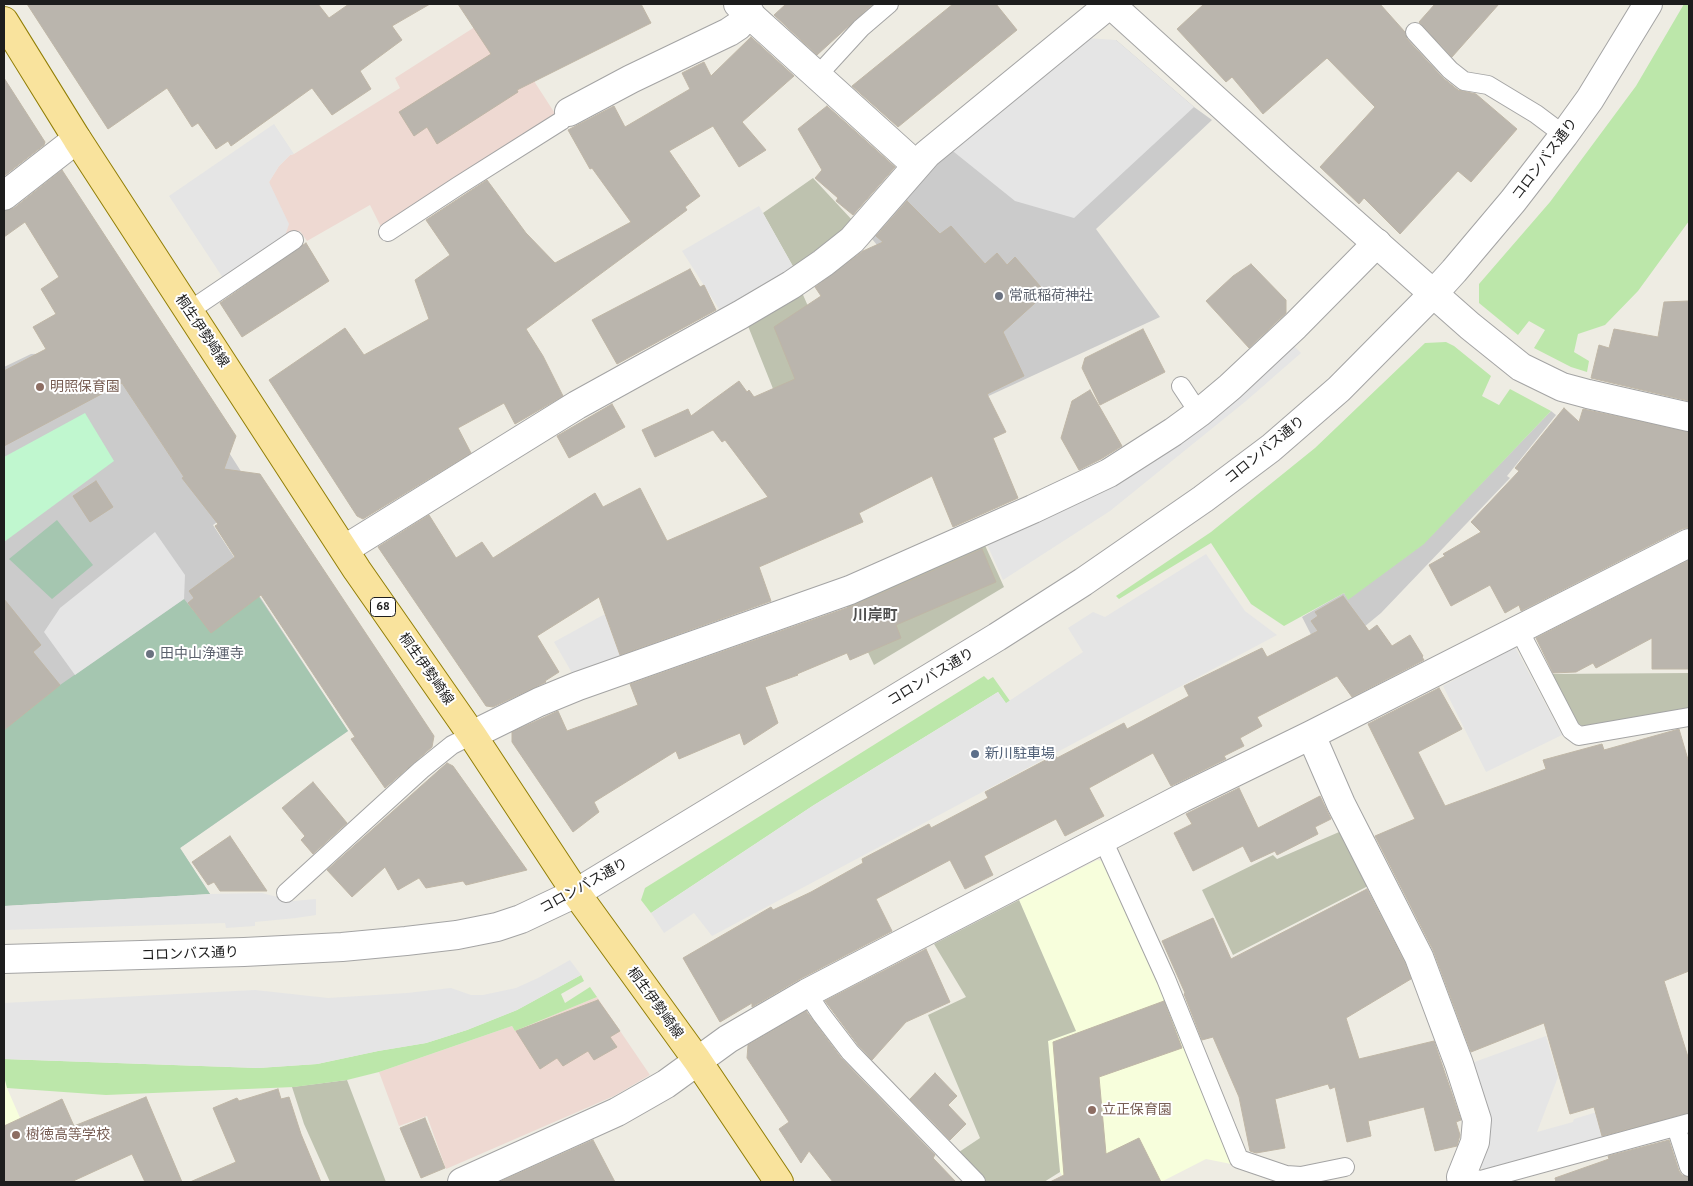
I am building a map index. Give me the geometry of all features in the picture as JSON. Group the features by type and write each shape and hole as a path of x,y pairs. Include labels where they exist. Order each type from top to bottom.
{"main road":[{"name":"桐生伊勢崎線","path":"4,22 76,140 357,570 472,735 576,893 697,1060 779,1182"}],"street":[{"path":"345,549 577,405 791,285 852,240 927,154 1110,4 1281,159 1521,368 1562,387 1689,417"},
{"name":"コロンバス通り","path":"4,959 244,952 342,947 406,941 457,935 497,927 521,919 576,893 997,637 1083,582 1203,499 1271,448 1339,389 1434,293 1513,201 1590,99 1648,4"},
{"path":"569,112 639,75 729,32 738,26 744,9 916,166"},
{"path":"4,196 76,140"},
{"path":"472,735 539,702 578,686 850,590 1042,505 1109,473 1199,413 1230,387 1295,326 1377,243"},
{"path":"462,1182 617,1112 666,1084 728,1039 808,993 1182,798 1311,735 1689,543"},
{"path":"1311,735 1341,804 1419,957 1459,1064 1476,1120 1475,1142 1459,1180"}],"lane":[{"path":"818,75 862,28 889,4"},
{"path":"1416,32 1450,70 1464,81 1488,85 1536,114 1564,135"},
{"path":"388,232 561,121 569,112"},
{"path":"189,311 294,240"},
{"path":"1180,386 1199,413"},
{"path":"1519,630 1571,730 1579,736 1689,717"},
{"path":"286,893 420,770 452,745 472,735"},
{"path":"1103,840 1166,979 1239,1159 1286,1175 1301,1176 1345,1167"},
{"path":"808,993 850,1052 976,1182"},
{"path":"1459,1180 1481,1180 1682,1125 1689,1167"}],"shaded area":[{"path":"492,16 554,112 554,118 383,231 370,205 307,241 300,231 285,236 269,182 279,166 290,155 400,88 395,78"},
{"path":"1087,38 1116,40 1194,107 1074,218 1015,201 949,148"},
{"path":"1116,40 1194,107 1212,120 1096,229 1160,317 943,417 890,261 868,234 934,160"},
{"path":"274,124 294,154 290,155 279,166 269,182 289,224 285,236 223,278 169,196"},
{"path":"813,178 853,221 795,270 763,213"},
{"path":"759,206 795,270 721,312 682,251"},
{"path":"800,288 872,452 809,479 746,321"},
{"name":"田中山浄運寺","path":"96,342 173,460 214,429 256,495 213,525 348,731 180,848 210,894 4,906 4,367 31,354 62,353"},
{"path":"1292,344 1301,353 1246,401 1110,511 1003,580 985,540"},
{"path":"1551,411 1556,415 1507,476 1510,478 1381,613 1324,660 1302,617 1344,593 1348,599 1423,544"},
{"path":"85,413 114,461 4,542 4,457"},
{"path":"57,520 93,565 52,599 9,559"},
{"path":"155,532 185,575 184,599 75,675 44,632 60,608"},
{"path":"983,541 1004,587 874,665 844,601"},
{"name":"新川駐車場","path":"1206,554 1245,611 1277,635 712,936 694,913 664,933 651,913 814,805 998,692 1006,703 1083,652 1068,628 1093,612 1105,617"},
{"path":"246,577 348,731 180,848 210,894 4,906 4,730 60,685 184,599 211,632"},
{"path":"605,614 621,658 575,678 554,642"},
{"path":"1515,647 1562,735 1486,772 1443,686"},
{"path":"1689,673 1689,709 1582,726 1572,718 1551,674"},
{"path":"1346,829 1370,885 1233,955 1202,890 1273,855 1277,859"},
{"path":"1097,860 1103,861 1200,1073 1236,1165 1206,1159 1161,1182 1084,1182 1080,1176 1071,1182 1066,1182 1060,1172 1048,1041 1075,1031 1019,900"},
{"path":"262,893 293,901 316,899 316,915 255,922 255,926 226,928 225,923 4,930 4,906 210,894"},
{"path":"1019,900 1076,1031 1048,1041 1060,1172 1044,1182 986,1182 959,1152 980,1138 928,1015 966,997 934,944"},
{"path":"570,960 581,975 517,1010 467,1030 426,1043 317,1064 258,1068 4,1059 4,1003 255,990 328,998 451,988 471,995 483,995 516,988"},
{"path":"597,997 650,1075 614,1096 446,1169 427,1116 399,1126 379,1072 512,1026 515,1031"},
{"path":"1546,1036 1558,1077 1537,1132 1573,1122 1574,1119 1610,1108 1618,1136 1486,1173 1477,1163 1469,1064"},
{"name":"樹徳高等学校","path":"4,1076 7,1088 48,1182 4,1182"},
{"path":"347,1080 386,1182 330,1182 304,1124 292,1087"}],"green space":[{"path":"1684,4 1689,4 1689,221 1638,291 1605,325 1578,334 1574,352 1589,361 1587,372 1571,367 1534,348 1545,330 1529,321 1518,335 1479,303 1479,284 1550,202 1636,86"},
{"path":"1446,342 1454,346 1491,376 1482,396 1499,405 1510,389 1551,411 1424,544 1348,600 1344,593 1284,626 1251,604 1211,543 1119,599 1116,596 1211,532 1315,448 1425,343"},
{"path":"984,676 988,680 993,677 1010,701 1006,704 998,692 814,805 651,913 641,900 645,888"},
{"path":"581,975 584,981 561,994 565,1003 590,987 597,997 515,1031 512,1026 379,1072 347,1080 294,1087 106,1095 7,1088 4,1076 4,1059 258,1068 317,1064 426,1043 467,1030 517,1010"}],"building":[{"path":"27,4 318,4 329,18 349,4 430,4 392,26 402,40 360,71 371,89 332,115 312,88 231,146 228,141 216,149 198,123 192,127 167,88 108,129"},
{"path":"458,4 641,4 651,23 517,90 518,92 437,144 427,127 414,136 399,112 491,54"},
{"path":"786,4 873,4 817,55 774,15"},
{"path":"953,4 996,4 1017,30 898,127 852,86"},
{"path":"1204,4 1380,4 1405,32 1407,39 1443,78 1458,90 1476,94 1517,129 1471,182 1458,171 1400,234 1364,198 1359,204 1320,167 1375,107 1327,58 1263,114 1232,77 1226,82 1177,29"},
{"path":"1435,4 1499,4 1452,57 1419,22"},
{"path":"751,37 794,76 742,122 766,150 739,167 713,126 669,151 700,196 685,207 687,210 526,329 543,356 563,396 515,424 504,403 458,428 471,453 363,519 357,516 269,380 345,328 364,355 429,319 415,280 450,255 426,220 487,180 526,233 555,263 631,222 592,168 590,169 568,130 614,106 625,127 690,89 682,73 704,62 711,76"},
{"path":"4,78 45,142 44,145 4,176"},
{"path":"827,106 895,167 853,215 836,201 838,198 815,178 822,170 798,129"},
{"path":"62,170 236,436 224,469 260,474 434,736 432,747 385,788 351,739 355,737 261,595 211,633 188,603 194,598 189,591 235,557 215,526 218,524 182,478 184,477 122,383 4,446 4,371 46,349 33,327 56,314 41,289 59,277 25,222 4,237 4,211 14,208"},
{"path":"907,201 940,234 951,226 985,264 997,253 1007,265 1015,257 1046,293 1003,332 1024,376 987,394 1006,432 993,438 1018,498 953,527 932,476 859,513 863,522 759,567 771,601 620,655 599,597 537,636 559,672 546,682 493,707 486,706 378,547 429,515 456,558 482,542 493,558 595,493 603,507 640,488 667,541 768,497 725,440 722,442 713,430 655,457 642,430 688,409 691,416 739,381 747,392 749,390 754,397 795,379 774,327 821,296 815,287 863,251 883,242 876,236"},
{"path":"306,243 329,281 242,337 220,303"},
{"path":"1251,264 1286,300 1286,313 1249,348 1206,301 1233,276"},
{"path":"690,269 700,287 704,285 716,310 617,364 592,320"},
{"path":"1689,301 1689,401 1591,378 1599,345 1609,348 1614,329 1658,337 1664,302"},
{"path":"1143,329 1165,372 1100,405 1082,368 1085,358"},
{"path":"1090,390 1122,446 1079,470 1061,438 1072,401"},
{"path":"612,404 625,427 569,458 557,436"},
{"path":"1564,408 1579,422 1583,409 1689,432 1689,527 1521,611 1519,605 1505,613 1490,585 1451,606 1429,565 1445,556 1443,554 1481,532 1471,522 1519,471 1515,468"},
{"path":"96,481 113,507 90,522 73,496"},
{"path":"982,549 996,582 896,625 901,638 850,660 847,653 798,675 765,687 778,723 744,745 740,733 679,759 676,751 594,802 599,812 573,832 512,742 512,732 558,711 567,731 638,705 630,684 855,605"},
{"path":"1689,560 1689,669 1652,669 1652,638 1596,668 1593,663 1576,672 1553,673 1536,638"},
{"path":"1343,596 1369,631 1377,625 1392,646 1410,635 1424,660 1352,697 1337,676 1257,717 1262,726 1240,738 1244,746 1224,756 1226,759 1171,786 1153,753 1089,788 1104,816 1065,836 1056,819 984,856 993,875 965,889 950,860 876,899 892,931 800,979 752,1007 752,1003 720,1022 683,958 771,907 773,910 811,892 863,863 862,859 929,824 931,828 988,798 985,792 1055,755 1057,758 1124,723 1127,729 1189,696 1184,686 1262,648 1267,657 1318,631 1311,621 1318,616 1315,612"},
{"path":"4,599 41,645 33,652 60,685 4,730"},
{"path":"1439,688 1462,729 1418,752 1445,806 1546,769 1543,760 1602,744 1604,750 1679,729 1689,763 1689,971 1664,981 1689,1060 1689,1113 1602,1136 1594,1107 1570,1114 1544,1023 1471,1052 1433,950 1375,836 1415,819 1368,724"},
{"path":"447,763 453,766 527,870 466,885 463,881 426,888 419,878 398,890 385,867 352,897 327,870"},
{"path":"313,782 347,823 313,854 301,840 305,836 282,808"},
{"path":"1239,788 1258,828 1320,796 1331,819 1315,827 1318,834 1277,855 1275,851 1251,862 1243,846 1193,871 1174,833 1192,824 1186,814"},
{"path":"230,836 267,891 220,891 214,882 208,885 192,862"},
{"path":"1367,889 1405,963 1411,979 1346,1018 1359,1059 1434,1041 1461,1120 1456,1122 1460,1135 1457,1146 1435,1151 1424,1107 1368,1121 1371,1136 1347,1142 1335,1087 1330,1089 1328,1084 1275,1099 1285,1148 1256,1153 1250,1151 1239,1097 1213,1037 1202,1040 1185,993 1162,941 1213,918 1231,959"},
{"path":"926,949 950,1002 906,1022 872,1060 858,1045 825,1001"},
{"path":"598,1000 620,1031 610,1037 617,1047 594,1060 588,1051 563,1066 557,1058 540,1069 516,1031"},
{"path":"1164,1001 1182,1048 1099,1077 1106,1154 1139,1138 1161,1182 1050,1182 1064,1175 1053,1042"},
{"path":"806,1011 842,1059 935,1155 933,1158 956,1182 833,1182 809,1151 801,1163 779,1129 789,1122 747,1058 748,1045"},
{"path":"935,1073 957,1096 948,1105 966,1124 950,1140 910,1099"},
{"path":"278,1089 281,1099 289,1097 301,1134 321,1182 190,1182 236,1162 213,1108 237,1098 239,1101"},
{"path":"146,1097 182,1182 145,1182 132,1154 71,1182 4,1182 4,1126 62,1099 74,1126"},
{"path":"425,1118 445,1168 421,1178 400,1128"},
{"path":"593,1140 615,1182 499,1182"},
{"path":"1669,1140 1679,1171 1682,1175 1689,1177 1689,1182 1556,1182 1555,1178 1609,1159 1608,1156"}],"place":[{"name":"常祇稲荷神社","path":"999,296"},
{"name":"明照保育園","path":"40,387"},
{"name":"田中山浄運寺","path":"150,654"},
{"name":"新川駐車場","path":"975,754"},
{"name":"立正保育園","path":"1092,1110"},
{"name":"樹徳高等学校","path":"16,1135"}],"district":[{"name":"川岸町","path":"875,616"}]}
